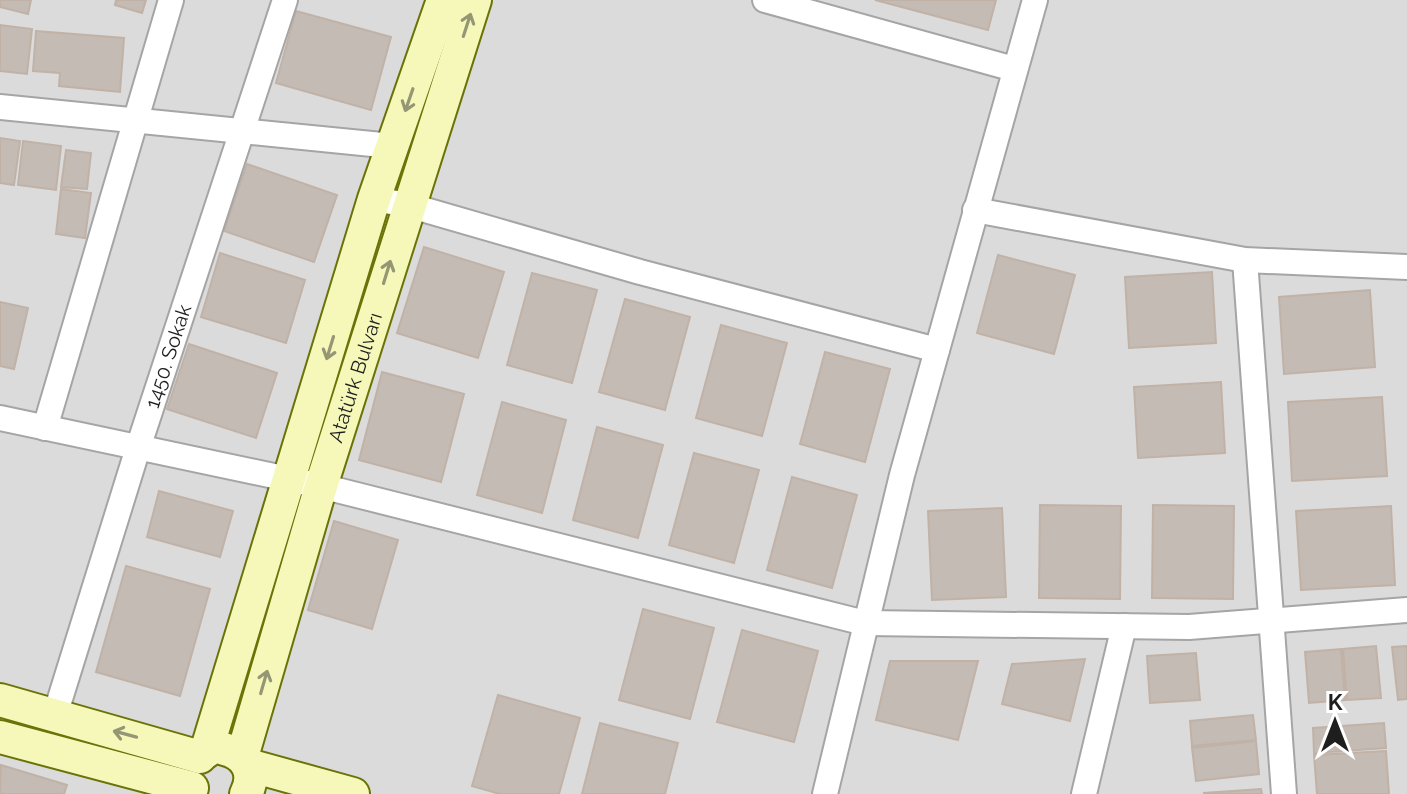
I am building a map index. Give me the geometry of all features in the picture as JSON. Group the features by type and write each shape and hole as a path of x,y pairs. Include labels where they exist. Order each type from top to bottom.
{"main road":[{"name":"Atatürk Bulvarı","path":"194,791 192,771 203,754 374,199 443,0"},
{"name":"Atatürk Bulvarı","path":"245,772 321,486 475,0"},
{"path":"0,700 203,754 225,749 245,772 353,794"},
{"path":"0,737 194,791"}],"street":[{"path":"45,428 171,0"},
{"name":"1450. Sokak","path":"55,715 138,448 285,0"},
{"path":"765,0 1014,69"},
{"path":"825,794 865,623 937,350 1035,0"},
{"path":"0,107 392,146"},
{"path":"374,199 408,205 640,272 937,350"},
{"path":"975,210 1245,260 1407,267"},
{"path":"1245,260 1284,794"},
{"path":"0,418 321,486 865,623 1189,627 1407,610"},
{"path":"1084,794 1124,626"}],"shaded area":[{"path":"0,0 1407,0 1407,794 0,794"}],"building":[{"path":"0,0 31,0 28,14 0,7"},
{"path":"116,0 146,0 142,13 115,5"},
{"path":"875,0 996,0 988,30"},
{"path":"296,11 391,37 371,110 276,83"},
{"path":"0,25 32,29 27,74 0,71"},
{"path":"36,31 124,38 120,92 59,86 60,73 33,71"},
{"path":"0,138 20,141 14,185 0,183"},
{"path":"23,141 61,146 56,190 18,185"},
{"path":"66,150 91,153 87,189 61,187"},
{"path":"247,164 337,195 314,262 224,231"},
{"path":"61,189 91,193 85,238 56,234"},
{"path":"424,247 504,272 478,358 397,333"},
{"path":"220,253 305,280 286,343 201,317"},
{"path":"998,255 1075,275 1054,354 977,333"},
{"path":"1212,272 1216,343 1129,348 1125,277"},
{"path":"532,273 597,290 572,383 507,365"},
{"path":"1370,290 1375,367 1284,374 1279,297"},
{"path":"625,299 690,317 665,410 599,392"},
{"path":"0,302 28,308 14,369 0,366"},
{"path":"721,325 787,343 762,436 696,418"},
{"path":"189,344 277,373 256,438 167,409"},
{"path":"825,352 890,369 865,462 800,444"},
{"path":"382,372 464,394 441,482 359,460"},
{"path":"1221,382 1225,453 1138,458 1134,387"},
{"path":"1382,397 1387,476 1292,481 1288,402"},
{"path":"502,402 566,420 542,513 477,495"},
{"path":"597,427 663,445 638,538 573,520"},
{"path":"694,453 759,470 734,563 669,545"},
{"path":"792,477 857,495 832,588 767,570"},
{"path":"159,491 233,511 220,557 147,537"},
{"path":"1040,505 1121,506 1120,599 1039,598"},
{"path":"1153,505 1234,506 1233,599 1152,598"},
{"path":"1391,506 1395,585 1301,590 1296,511"},
{"path":"1002,508 1006,597 932,600 928,511"},
{"path":"334,521 398,540 372,629 308,610"},
{"path":"126,566 210,589 180,696 96,672"},
{"path":"643,609 714,628 690,719 619,700"},
{"path":"742,630 818,651 794,742 717,722"},
{"path":"1376,646 1381,698 1347,700 1343,649"},
{"path":"1407,646 1407,699 1398,700 1392,647"},
{"path":"1341,649 1345,700 1309,703 1305,652"},
{"path":"1196,653 1200,700 1150,703 1147,656"},
{"path":"1085,659 1070,721 1002,704 1012,664"},
{"path":"890,661 978,661 958,740 876,720"},
{"path":"498,695 580,718 559,794 500,794 472,786"},
{"path":"1253,715 1256,740 1192,746 1190,721"},
{"path":"600,723 678,743 665,794 582,794"},
{"path":"1384,723 1386,748 1314,753 1313,728"},
{"path":"1256,741 1259,774 1196,781 1192,748"},
{"path":"1386,751 1389,794 1317,794 1314,755"},
{"path":"1,765 67,785 64,794 0,794"},
{"path":"1261,789 1262,794 1204,794 1204,793"}]}
